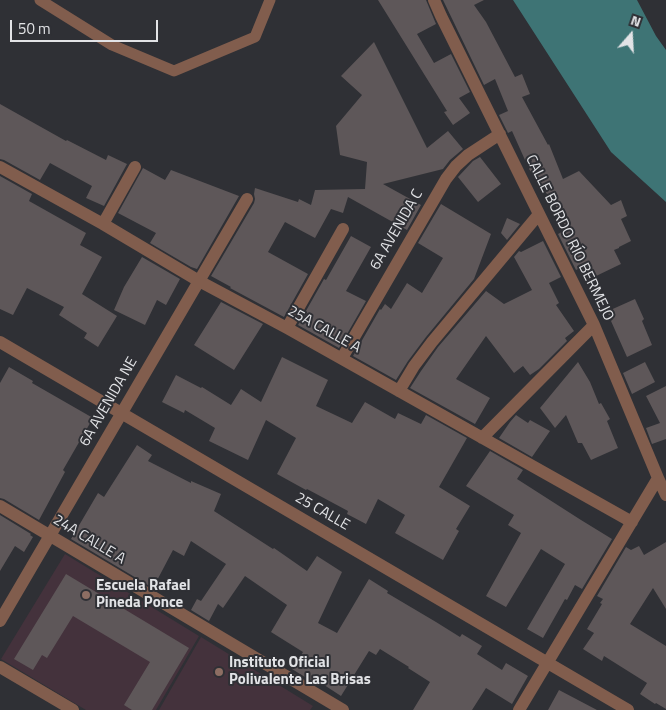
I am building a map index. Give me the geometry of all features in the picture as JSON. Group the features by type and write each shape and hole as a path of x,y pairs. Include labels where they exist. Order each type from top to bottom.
{"street":[{"name":"CALLE BORDO RÍO BERMEJO","path":"434,0 594,325 666,495"},
{"name":"6A AVENIDA C","path":"342,358 446,179 468,155 500,134"},
{"name":"25A CALLE A","path":"0,167 103,224 199,281 342,358 632,522"},
{"path":"103,224 135,167"},
{"name":"6A AVENIDA NE","path":"0,621 247,199"},
{"path":"398,390 432,342 539,214"},
{"path":"287,328 343,229"},
{"path":"482,438 594,325"},
{"name":"25 CALLE","path":"0,342 628,710"},
{"path":"519,710 658,478"},
{"name":"24A CALLE A","path":"0,506 343,710"},
{"path":"0,667 73,710"}],"lane":[{"path":"40,0 112,45 174,71 255,37 270,0"}],"shaded area":[{"name":"Escuela Rafael Pineda Ponce","path":"65,554 199,636 156,710 86,710 1,659"},
{"name":"Instituto Oficial Polivalente Las Brisas","path":"201,637 313,706 310,710 159,710"}],"water":[{"path":"513,0 637,0 656,36 666,50 666,202 611,152"}],"building":[{"path":"378,0 426,0 436,24 417,34 434,63 451,54 470,92 459,98 470,113 453,125 444,112 447,111"},
{"path":"443,0 484,0 474,5 486,22 515,77 522,74 530,94 522,97 549,144 563,179 579,171 611,205 621,200 627,216 621,219 631,241 614,250 621,264 594,277 588,264 576,270 558,234 567,229 555,209 557,208 529,169 532,160 525,160 512,131 508,133 499,115 508,111 495,79 484,85"},
{"path":"374,42 427,148 448,131 463,149 443,169 383,184 421,205 407,230 348,197 343,213 331,209 315,238 285,222 268,252 308,274 284,317 211,276 254,203 255,188 298,202 299,199 311,205 315,190 365,189 367,162 340,155 336,126 362,95 341,76"},
{"path":"0,104 66,141 106,160 108,155 127,164 104,206 86,198 92,186 50,163 40,180 0,159"},
{"path":"480,157 501,184 478,202 458,177 473,161"},
{"path":"143,168 165,180 171,170 239,196 197,269 150,243 156,233 118,213"},
{"path":"0,176 32,194 29,201 86,233 80,245 102,257 82,294 117,316 98,347 84,338 87,333 59,315 64,307 27,288 13,315 0,309"},
{"path":"441,204 491,234 474,279 426,337 396,380 353,356 380,309 385,304 391,309 407,283 422,293 443,258 418,243"},
{"path":"507,218 520,224 507,240 501,233"},
{"path":"351,236 371,247 346,291 366,301 339,348 298,325"},
{"path":"543,241 561,277 549,283 559,303 556,305 574,331 565,338 567,341 539,369 530,375 523,366 514,373 486,336 456,379 490,398 475,424 410,388 438,347 486,291 504,304 532,290 514,257 519,251 521,252"},
{"path":"142,257 180,279 166,305 157,300 145,325 114,310 124,287"},
{"path":"635,299 644,319 642,321 652,345 627,357 611,321 613,319 606,312"},
{"path":"221,302 263,324 234,370 194,345"},
{"path":"282,357 328,380 316,406 352,423 365,402 395,419 398,413 421,424 426,415 467,438 439,487 470,506 456,529 459,531 443,560 395,533 405,515 378,499 366,524 347,514 348,511 277,474 296,438 266,420 248,460 209,441 215,428 185,410 184,413 162,402 176,375 202,387 231,405 241,389 261,402"},
{"path":"578,362 590,382 599,404 601,403 610,419 607,421 618,448 591,460 582,443 578,443 566,415 555,428 540,408"},
{"path":"645,362 655,382 632,394 623,373"},
{"path":"9,367 33,381 32,383 93,418 63,470 65,472 39,520 0,498 0,383"},
{"path":"666,386 666,439 652,444 646,428 660,423 646,396"},
{"path":"516,415 528,423 530,420 550,431 532,457 499,438"},
{"path":"137,445 152,455 148,461 191,483 191,481 221,494 214,511 307,571 317,556 342,572 318,623 337,633 369,579 388,591 387,593 460,637 462,634 482,646 477,654 502,670 506,663 528,676 512,704 486,688 472,710 413,710 430,682 380,649 376,655 369,651 341,696 318,681 316,684 292,669 303,652 271,632 287,605 245,576 223,608 218,604 209,621 191,610 197,599 201,601 226,564 191,541 184,556 173,550 153,588 71,539 98,493 104,497"},
{"path":"490,451 523,470 517,479 612,539 582,589 575,585 567,600 565,599 543,638 527,629 565,564 541,549 506,607 486,596 521,533 508,525 514,515 466,486"},
{"path":"0,515 33,537 24,552 15,546 0,571"},
{"path":"666,542 666,609 653,588 630,624 666,646 666,709 640,694 647,683 604,656 602,661 583,649 594,633 587,629 602,604 600,603 603,599 597,596 626,547 631,550 639,546 644,555"},
{"name":"Escuela Rafael Pineda Ponce","path":"66,574 189,648 152,710 132,710 124,705 150,662 73,616 47,658 42,655 33,670 14,659"},
{"path":"559,690 597,710 548,710"}],"place":[{"name":"Escuela Rafael Pineda Ponce","path":"86,595"},
{"name":"Instituto Oficial Polivalente Las Brisas","path":"219,672"}]}
